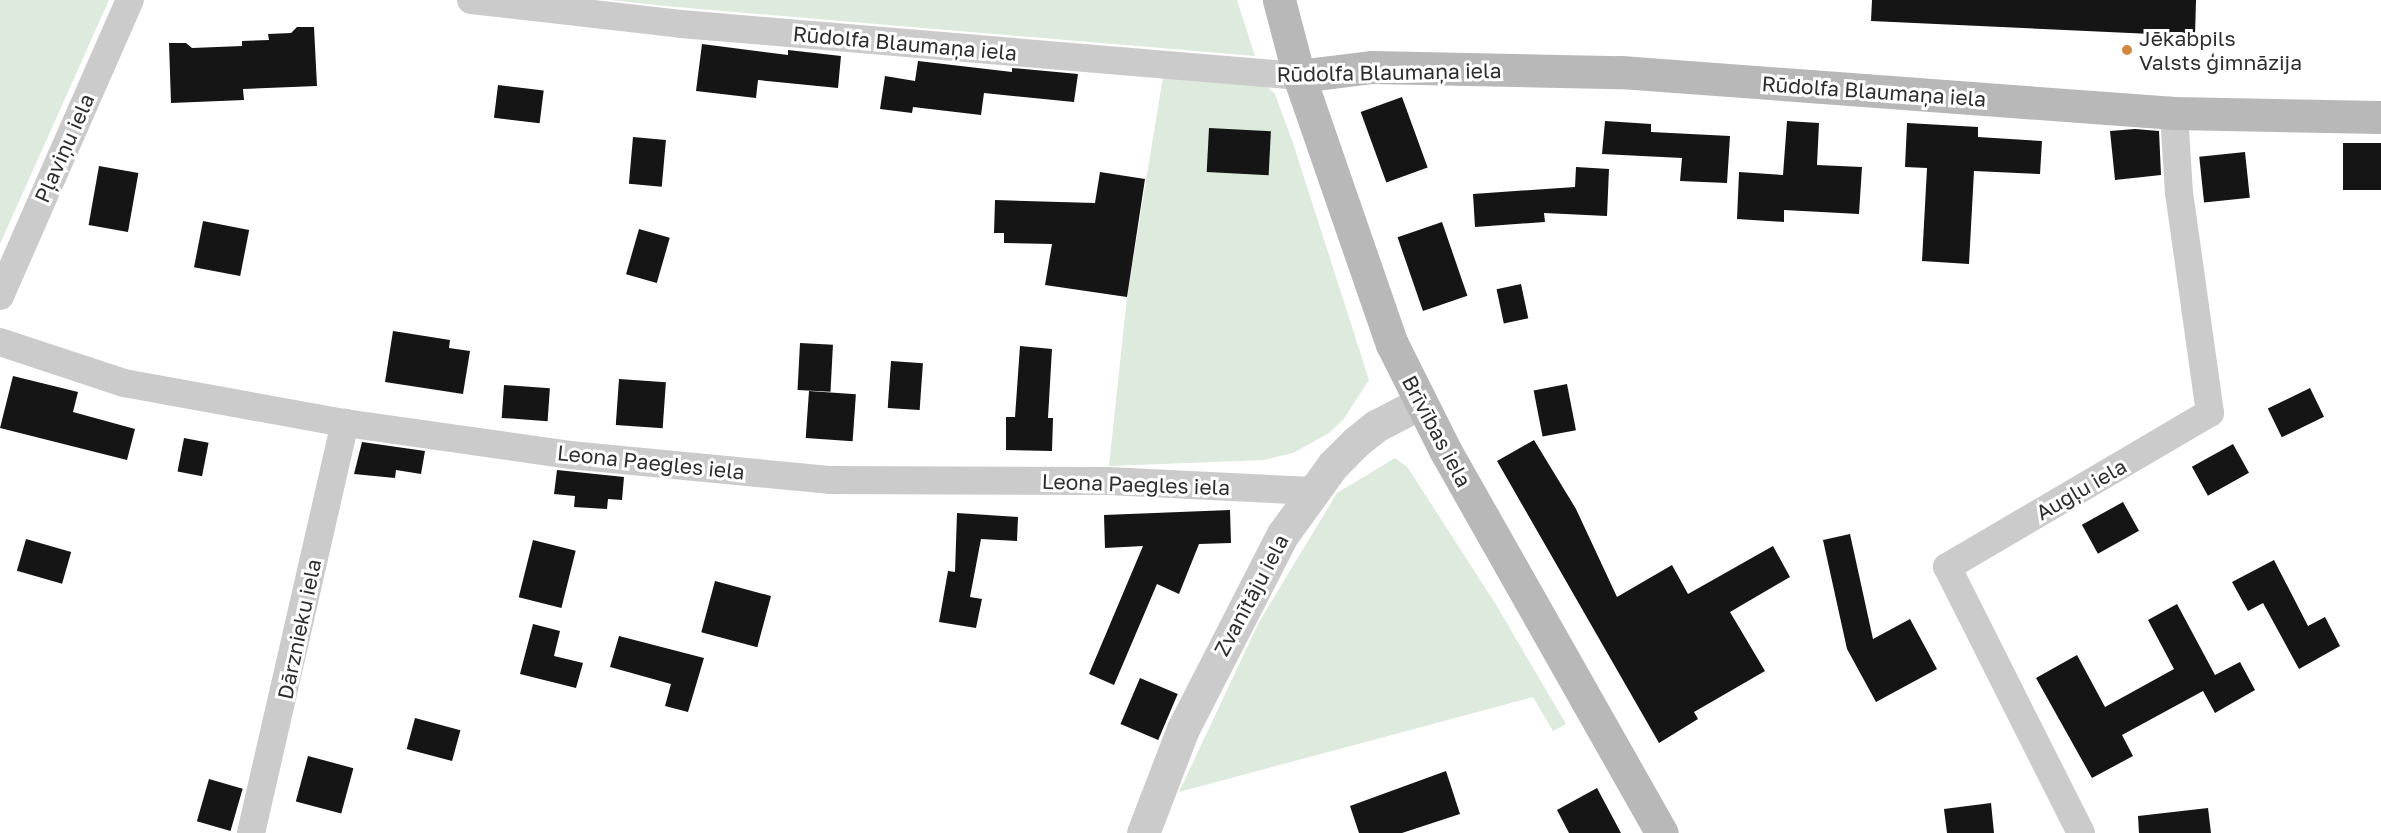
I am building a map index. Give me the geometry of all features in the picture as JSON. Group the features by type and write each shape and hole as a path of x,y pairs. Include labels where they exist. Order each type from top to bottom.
{"main road":[{"name":"Brīvības iela","path":"1279,0 1299,76 1392,344 1420,403 1662,833"},
{"name":"Rūdolfa Blaumaņa iela","path":"1299,76 1371,67 1621,72 2174,113 2381,117"}],"street":[{"name":"Pļaviņu iela","path":"0,296 130,0"},
{"name":"Rūdolfa Blaumaņa iela","path":"471,0 681,24 1299,76"},
{"name":"Augļu iela","path":"2081,833 1947,567 2210,413 2179,193 2174,113"},
{"name":"Leona Paegles iela","path":"0,342 124,383 345,423 570,455 829,480 1107,481 1313,491"},
{"name":"Zvanītāju iela","path":"1143,833 1183,729 1283,534 1313,491 1356,442 1376,426 1420,403"},
{"name":"Dārznieku iela","path":"251,833 345,423"}],"green space":[{"path":"0,0 109,0 0,244"},
{"path":"610,0 1237,0 1255,56 665,6"},
{"path":"1163,77 1265,84 1275,94 1293,143 1369,380 1343,420 1329,433 1293,453 1264,460 1109,466 1127,297"},
{"path":"1395,458 1408,468 1495,603 1566,724 1553,731 1533,697 1179,792 1259,622 1337,493"}],"building":[{"path":"1872,0 2196,0 2195,36 1871,21"},
{"path":"297,27 314,27 317,86 243,89 244,100 171,103 169,43 186,43 192,48 242,46 242,41 269,40 268,34 291,33"},
{"path":"702,44 788,55 788,50 841,56 838,88 758,80 756,98 696,91"},
{"path":"918,61 1012,72 1012,68 1078,74 1074,102 984,93 981,115 913,107 912,113 880,109 885,76 915,81"},
{"path":"498,85 544,91 540,123 494,118"},
{"path":"1402,97 1428,167 1386,183 1361,112"},
{"path":"1605,121 1651,124 1651,132 1730,136 1727,183 1680,181 1682,158 1602,154"},
{"path":"1787,121 1819,123 1817,165 1862,167 1859,214 1784,210 1784,222 1737,219 1739,172 1783,175"},
{"path":"1907,123 1978,127 1978,137 2042,141 2040,174 1974,171 1969,264 1922,261 1927,168 1905,167"},
{"path":"1209,128 1271,131 1269,175 1207,172"},
{"path":"2135,129 2159,131 2161,175 2115,180 2110,131"},
{"path":"633,137 666,140 662,187 629,184"},
{"path":"2343,143 2381,143 2381,190 2343,190"},
{"path":"2245,152 2250,198 2204,203 2199,157"},
{"path":"99,166 138,173 128,232 89,225"},
{"path":"1576,167 1609,169 1607,216 1544,213 1545,222 1475,227 1473,194 1575,187"},
{"path":"1100,172 1145,179 1127,297 1045,285 1052,244 1004,243 1004,233 994,233 995,200 1095,203"},
{"path":"203,221 249,230 240,276 194,267"},
{"path":"1442,222 1467,296 1423,311 1398,237"},
{"path":"639,229 670,238 657,283 626,274"},
{"path":"1521,284 1528,318 1504,323 1497,289"},
{"path":"393,331 450,340 449,348 470,351 463,394 385,382"},
{"path":"800,343 833,345 830,392 798,390"},
{"path":"1020,346 1052,349 1048,418 1053,418 1052,451 1006,450 1006,417 1015,417"},
{"path":"891,361 923,363 920,410 888,408"},
{"path":"13,376 78,392 73,412 135,429 127,460 0,428"},
{"path":"619,379 666,382 663,428 616,425"},
{"path":"1567,384 1576,430 1543,437 1534,390"},
{"path":"504,385 550,388 548,421 502,418"},
{"path":"2310,388 2324,417 2282,437 2268,409"},
{"path":"809,391 856,394 853,441 806,438"},
{"path":"184,438 209,443 202,476 178,471"},
{"path":"1534,440 1576,509 1617,597 1672,565 1688,594 1773,546 1790,577 1730,612 1765,671 1694,712 1698,719 1659,743 1497,461"},
{"path":"362,442 425,451 421,474 396,470 395,478 354,474"},
{"path":"2233,444 2249,473 2208,496 2192,467"},
{"path":"557,470 624,477 622,500 608,499 607,509 574,507 575,496 554,494"},
{"path":"2123,502 2139,531 2098,554 2082,525"},
{"path":"1230,510 1231,543 1199,544 1179,594 1157,584 1114,685 1089,674 1143,546 1105,548 1104,515"},
{"path":"957,513 1018,517 1017,541 981,539 970,597 982,599 976,628 939,622 948,571 955,572"},
{"path":"1850,534 1873,639 1910,619 1937,669 1876,702 1847,649 1823,540"},
{"path":"26,539 71,552 62,584 17,571"},
{"path":"533,540 576,551 561,608 519,597"},
{"path":"2274,560 2308,626 2325,617 2340,646 2299,669 2263,603 2248,611 2232,582"},
{"path":"715,581 771,596 757,647 701,632"},
{"path":"2177,604 2215,675 2240,662 2255,690 2215,713 2203,691 2122,735 2133,756 2092,778 2036,678 2077,655 2105,707 2174,669 2148,620"},
{"path":"533,624 560,631 554,656 583,663 576,688 520,674"},
{"path":"619,636 704,658 688,712 665,706 671,684 610,667"},
{"path":"1140,678 1178,694 1158,740 1120,724"},
{"path":"415,718 460,730 452,761 407,749"},
{"path":"308,756 353,768 341,814 296,801"},
{"path":"1446,771 1460,814 1402,833 1359,833 1350,806"},
{"path":"209,779 243,789 231,831 197,821"},
{"path":"1597,788 1621,833 1569,833 1557,810"},
{"path":"1991,803 1994,833 1947,833 1944,809"},
{"path":"2208,808 2211,833 2139,833 2138,816"}],"place":[{"name":"Jēkabpils Valsts ģimnāzija","path":"2127,50"}]}
